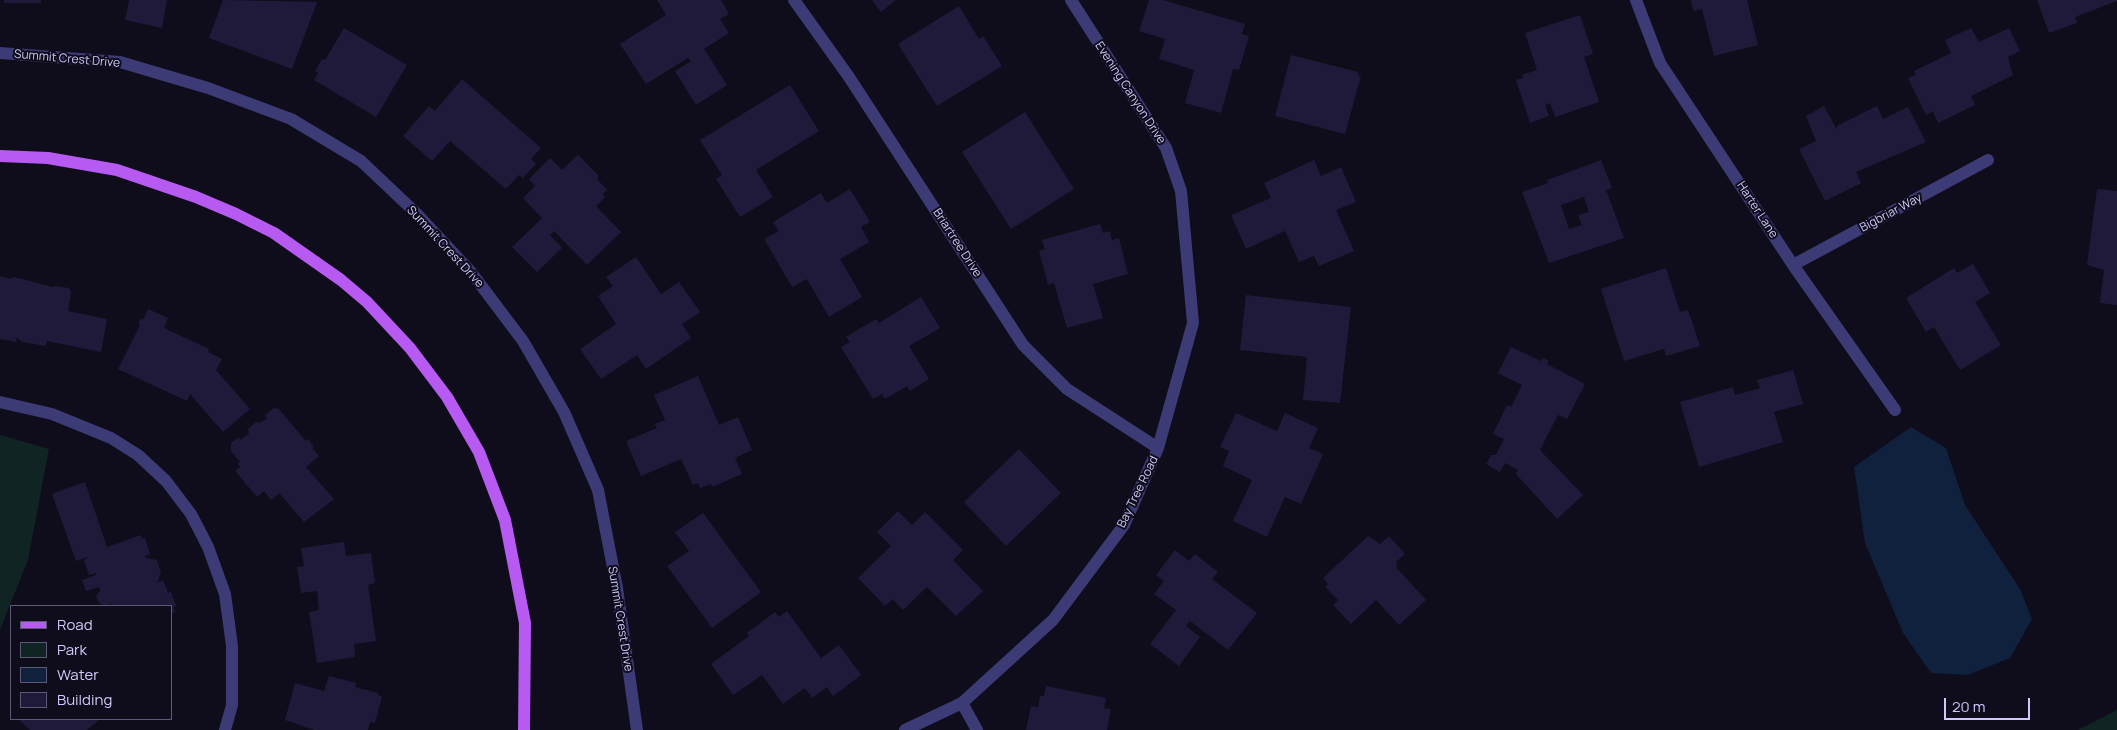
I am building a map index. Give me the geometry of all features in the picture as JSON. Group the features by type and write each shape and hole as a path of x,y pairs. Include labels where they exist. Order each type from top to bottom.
{"main road":[{"path":"0,156 48,158 117,170 196,197 236,214 274,233 341,280 367,302 410,348 447,397 475,445 492,483 505,520 525,623 524,730"}],"street":[{"name":"Briartree Drive","path":"794,0 849,78 1023,345 1067,388 1158,448"},
{"name":"Evening Canyon Drive","path":"1071,0 1166,148 1181,191"},
{"name":"Harter Lane","path":"1636,0 1660,63 1793,265 1895,410"},
{"name":"Summit Crest Drive","path":"0,53 120,62 208,88 291,119 361,161 417,214 471,272 524,342 564,412 598,490 617,588 637,730"},
{"name":"Bigbriar Way","path":"1793,265 1988,160"},
{"name":"Bay Tree Road","path":"905,730 962,703 1053,620 1124,525 1158,448 1193,323 1181,191"},
{"path":"0,402 52,414 111,438 138,455 166,481 191,514 208,547 225,594 232,646 232,705 225,730"},
{"path":"962,703 977,730"}],"green space":[{"path":"0,435 49,449 28,560 0,630"},
{"path":"2117,710 2117,730 2078,730"}],"water":[{"path":"1911,427 1946,448 1965,505 2020,589 2032,619 2010,658 1968,675 1931,673 1903,633 1865,543 1854,467"}],"building":[{"path":"4,0 41,0 41,3 4,3"},
{"path":"129,0 167,0 162,28 125,20"},
{"path":"223,0 317,2 292,69 209,38"},
{"path":"657,0 721,0 729,14 720,19 729,33 704,49 727,85 696,105 675,71 691,61 688,58 646,84 620,44 666,15"},
{"path":"872,0 896,0 881,12"},
{"path":"1149,0 1163,0 1245,24 1242,34 1249,36 1239,70 1233,69 1221,113 1185,103 1194,70 1159,59 1165,39 1139,31"},
{"path":"1691,0 1747,0 1758,45 1714,56 1702,9 1693,11"},
{"path":"2037,0 2117,1 2075,17 2077,23 2049,33"},
{"path":"959,6 979,39 983,36 1002,66 937,106 898,44"},
{"path":"1580,15 1593,54 1584,57 1599,102 1555,117 1550,103 1545,105 1549,116 1530,123 1516,80 1523,78 1522,75 1537,70 1525,33"},
{"path":"344,28 407,65 376,117 314,80 318,73 315,71 322,59 325,60"},
{"path":"1971,28 1979,42 2009,28 2020,51 2008,57 2013,75 1971,96 1975,105 1938,123 1933,111 1926,115 1908,78 1916,75 1914,71 1951,53 1945,40"},
{"path":"1291,55 1358,72 1358,75 1361,76 1345,134 1275,116"},
{"path":"462,79 541,148 531,159 536,164 523,178 519,175 506,189 450,141 432,161 403,136 429,106 435,111"},
{"path":"790,85 819,131 756,170 773,197 740,217 716,179 722,175 700,140"},
{"path":"1824,106 1837,130 1837,126 1877,106 1883,119 1908,107 1926,142 1856,172 1861,183 1825,201 1799,149 1816,141 1806,116"},
{"path":"1025,112 1074,189 1011,229 962,152"},
{"path":"578,155 599,176 597,179 607,190 603,194 605,197 596,206 621,232 587,265 554,231 550,235 562,248 537,272 512,247 542,218 523,198 535,186 529,179 550,158 562,170"},
{"path":"1314,160 1321,176 1341,167 1356,202 1336,210 1354,251 1319,266 1314,256 1299,262 1285,231 1246,249 1231,215 1271,198 1264,183"},
{"path":"1601,160 1612,188 1606,190 1624,238 1549,263 1522,192 1548,183 1547,180","holes":["1584,197 1589,212 1578,215 1582,225 1569,229 1561,205"]},
{"path":"850,189 870,222 861,227 869,242 840,259 862,297 829,317 807,279 792,287 764,239 779,231 773,222 821,193 827,203"},
{"path":"2097,189 2117,191 2117,305 2100,303 2104,270 2087,265"},
{"path":"1100,224 1103,233 1110,231 1112,240 1119,238 1128,274 1093,284 1103,318 1067,328 1054,283 1048,285 1039,251 1045,249 1042,240"},
{"path":"636,257 661,294 679,282 700,312 682,324 691,338 646,369 637,355 601,379 580,349 616,324 598,296 613,286 606,277"},
{"path":"1973,264 1990,293 1975,302 2001,345 1960,370 1934,327 1926,332 1906,298 1954,268 1957,273"},
{"path":"1666,268 1680,312 1688,310 1700,346 1666,356 1664,349 1624,361 1601,289"},
{"path":"0,276 11,279 14,277 53,287 69,288 71,292 68,311 107,319 101,352 47,341 46,346 22,342 17,337 16,342 0,339"},
{"path":"1246,295 1351,307 1340,403 1303,400 1307,357 1240,350"},
{"path":"921,297 940,328 909,346 929,379 910,391 907,386 885,399 882,394 873,399 841,347 850,342 846,337 876,319 879,323"},
{"path":"148,309 168,318 164,328 209,349 208,352 222,359 216,370 250,409 223,432 190,394 187,401 118,369 140,325 138,324 141,318 143,320"},
{"path":"1511,347 1541,361 1543,358 1549,361 1547,364 1585,384 1567,419 1558,415 1540,450 1583,495 1557,519 1516,474 1518,470 1505,463 1500,472 1486,464 1491,455 1496,455 1504,439 1493,434 1507,405 1511,407 1522,385 1498,373"},
{"path":"1793,370 1803,404 1774,412 1783,442 1699,467 1680,402 1733,387 1735,395 1760,388 1757,380"},
{"path":"698,376 719,425 738,417 752,450 735,458 742,474 712,487 711,484 700,488 698,483 693,485 681,459 641,476 626,441 657,428 655,424 665,420 654,395"},
{"path":"275,407 276,409 278,408 306,441 308,439 314,447 312,448 319,456 306,467 334,499 304,522 279,493 271,500 264,491 257,497 235,471 240,467 238,464 240,462 231,451 231,443 239,437 241,440 249,433 248,429 256,422 260,423 267,418 265,415"},
{"path":"1236,413 1277,431 1285,413 1318,428 1309,448 1323,454 1301,504 1285,497 1267,537 1233,521 1252,480 1223,466 1229,451 1220,447"},
{"path":"1019,449 1061,493 1006,546 964,502"},
{"path":"85,482 107,547 141,535 142,539 145,538 150,554 145,556 146,558 157,560 161,573 157,583 163,580 168,593 171,592 176,606 173,607 175,612 172,614 172,605 103,605 99,603 96,596 100,591 99,587 86,591 82,580 96,575 96,573 89,575 84,560 88,557 76,561 52,494"},
{"path":"898,511 912,525 925,512 963,550 953,560 983,591 956,616 927,587 903,610 893,599 885,606 858,578 891,546 877,532"},
{"path":"703,513 761,592 712,628 667,566 689,551 675,532"},
{"path":"1368,536 1380,544 1389,536 1405,554 1396,562 1398,564 1396,567 1426,600 1399,625 1376,600 1351,624 1333,605 1338,600 1325,587 1328,584 1323,578"},
{"path":"344,542 346,556 371,553 375,583 368,585 376,641 354,644 355,657 317,663 309,612 319,610 317,591 301,593 297,567 304,566 301,548"},
{"path":"1175,550 1189,561 1195,554 1218,572 1212,579 1257,613 1228,650 1190,621 1186,626 1200,637 1179,666 1150,644 1176,610 1154,594 1164,581 1156,575"},
{"path":"787,611 821,658 839,645 861,675 833,696 827,687 812,698 805,688 783,704 762,675 733,695 711,664 749,636 747,633 775,612 779,617"},
{"path":"329,676 356,683 355,687 378,693 382,697 375,723 370,722 368,730 315,730 285,720 295,683 324,691"},
{"path":"1046,686 1106,698 1104,708 1111,709 1107,730 1026,730 1031,706 1038,707 1040,696 1044,696"},
{"path":"20,721 98,721 87,730 30,730"}]}
